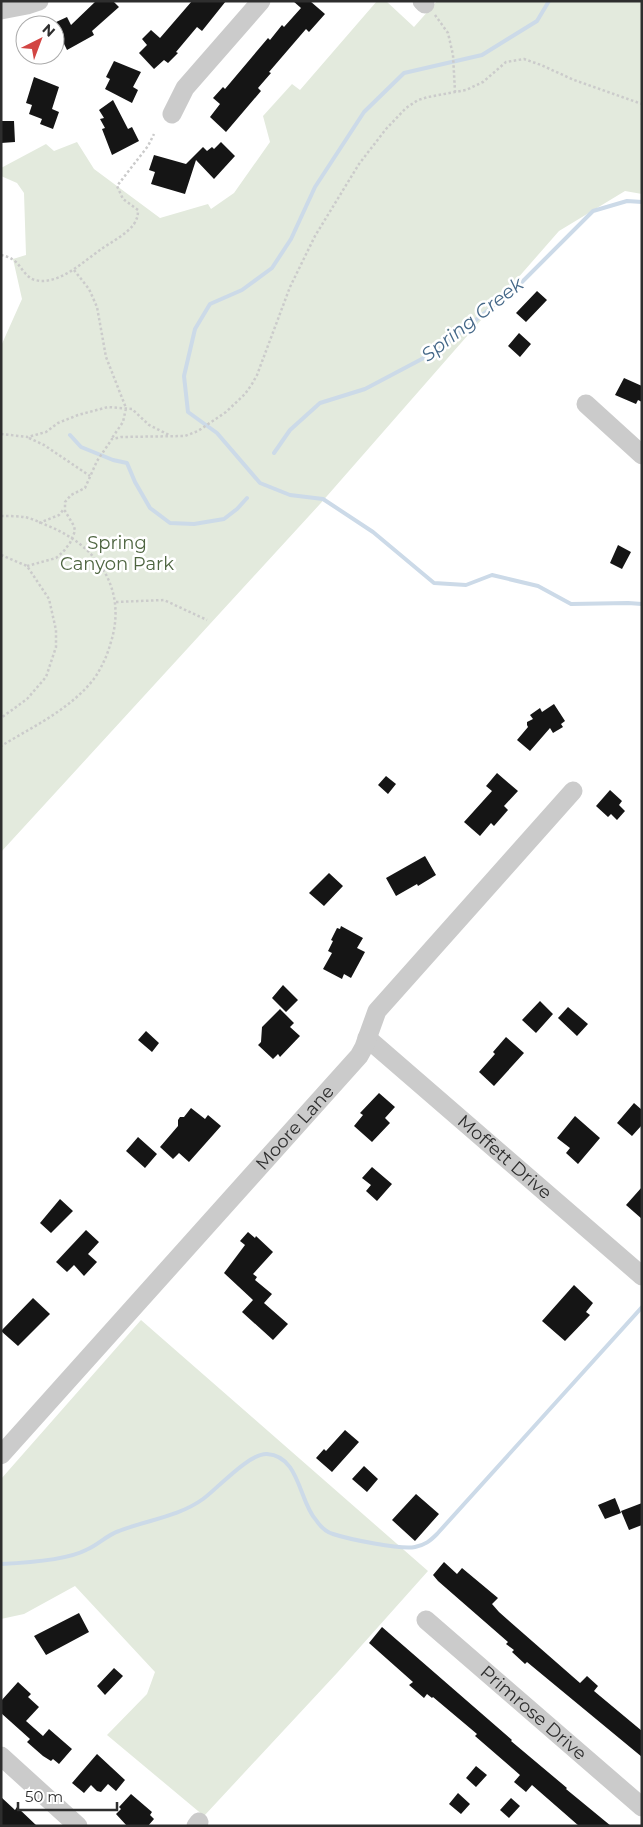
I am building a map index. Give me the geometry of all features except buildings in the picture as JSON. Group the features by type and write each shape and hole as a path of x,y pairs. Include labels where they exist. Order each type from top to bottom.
{"street":[{"path":"1,10 39,1"},
{"path":"172,114 184,88 261,1"},
{"path":"586,404 642,455"},
{"name":"Moore Lane","path":"1,1455 359,1056 368,1038 377,1011 573,791"},
{"name":"Moffett Drive","path":"368,1038 642,1276"},
{"name":"Primrose Drive","path":"426,1620 642,1807"},
{"path":"1,1756 78,1826"}],"path":[{"path":"424,3 448,33 455,92"},
{"path":"112,439 121,437 186,436 221,416 238,402 255,379 298,268 347,183 371,148 400,113 412,103 428,96 455,92 476,86 506,62 524,59 574,80 642,104"},
{"path":"1,255 13,259 34,280 44,280 74,270 134,225 138,217 138,210 123,199 117,186 148,146 154,134"},
{"path":"27,566 52,560 60,556 73,538 74,526 65,508 65,502 85,488 106,445 123,422 126,408 106,357 97,307 89,289 74,270"},
{"path":"28,438 46,432 58,423 78,415 108,407 132,409 149,424 166,435 186,436"},
{"path":"1,434 28,438 44,445 90,476"},
{"path":"39,523 59,515 65,508"},
{"path":"1,516 24,517 73,538 86,548 105,572 110,581 116,602 112,640 103,665 90,684 60,710 1,746"},
{"path":"1,555 27,566 51,605 56,624 56,647 43,681 27,699 1,718"},
{"path":"116,602 164,600 207,620"}],"green space":[{"name":"Spring Canyon Park","path":"377,1 386,1 414,27 437,1 642,1 642,194 625,191 559,231 320,504 1,852 1,346 22,299 13,259 26,255 24,193 17,183 1,176 1,168 46,144 54,151 77,142 94,169 160,218 208,204 211,209 234,193 270,142 263,116 292,84 300,90"},
{"path":"141,1320 428,1571 337,1673 204,1816 107,1735 147,1694 155,1672 75,1586 24,1614 1,1619 1,1479"}],"waterway":[{"path":"549,1 537,21 482,55 404,73 364,112 315,187 291,239 272,268 242,290 210,304 195,329 184,376 188,412 217,433 260,483 290,495 323,499 373,532 434,583 466,585 492,575 538,586 571,604 642,604"},
{"name":"Spring Creek","path":"274,453 290,430 320,403 365,389 437,351 517,287 593,211 627,201 642,202"},
{"name":"Spring Creek","path":"70,435 81,447 113,460 127,463 135,482 150,508 170,523 194,524 224,519 247,498"},
{"path":"1,1564 68,1556 90,1548 115,1533 183,1510 203,1499 233,1472 251,1459 267,1454 278,1457 293,1471 310,1512 328,1532 350,1539 387,1546 408,1548 422,1545 430,1541 437,1534 642,1307"}]}
